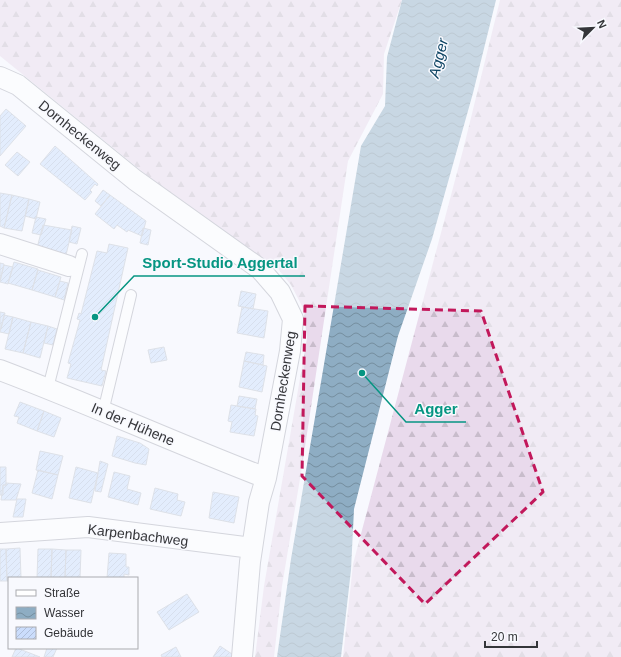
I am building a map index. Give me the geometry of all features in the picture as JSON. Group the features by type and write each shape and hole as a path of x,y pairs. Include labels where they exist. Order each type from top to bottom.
{"street":[{"name":"Dornheckenweg","path":"0,77 18,85 135,180 260,269 280,292 293,319 290,351 252,548 242,657"},
{"path":"0,244 75,260"},
{"name":"In der Hühene","path":"0,370 48,388 202,453 266,478"},
{"name":"Karpenbachweg","path":"0,533 88,527 252,548"}],"lane":[{"path":"48,388 75,260"},
{"path":"103,412 131,295"}],"highlighted area":[{"path":"305,306 481,311 543,492 425,604 302,476"}],"green space":[{"path":"0,0 402,0 384,54 383,94 348,161 302,467 282,586 274,657 255,657 264,586 307,338 303,308 291,285 275,265 266,262 197,216 0,56"},
{"path":"500,0 621,0 621,657 343,657 353,564 463,150"}],"water":[{"path":"402,0 496,0 473,93 432,239 398,336 354,509 351,570 341,657 277,657 291,559 361,146 385,106 387,57"}],"building":[{"path":"6,109 26,126 0,156 0,116"},
{"path":"55,146 98,184 97,186 95,184 90,190 92,192 85,200 40,164"},
{"path":"17,152 30,162 18,176 5,165"},
{"path":"103,190 110,195 101,206 95,201"},
{"path":"0,193 12,195 4,228 0,226"},
{"path":"12,195 29,199 22,231 4,228"},
{"path":"110,195 146,221 142,236 128,230 127,232 117,225 114,229 95,214"},
{"path":"29,199 40,202 36,219 25,216"},
{"path":"36,217 46,219 41,235 32,233"},
{"path":"43,225 72,230 66,255 37,248"},
{"path":"72,226 81,228 77,244 69,242"},
{"path":"143,228 151,230 148,245 140,243"},
{"path":"109,244 128,248 101,370 106,371 102,386 67,378 71,364 68,363 80,320 77,319 79,313 81,314 97,251 107,253"},
{"path":"14,262 38,269 32,290 8,283"},
{"path":"0,263 4,264 0,280"},
{"path":"4,265 13,267 8,284 0,282"},
{"path":"38,270 61,277 55,297 32,290"},
{"path":"60,281 68,283 64,300 55,297"},
{"path":"241,291 256,294 253,309 238,306"},
{"path":"242,307 268,311 264,338 237,333"},
{"path":"0,312 5,313 1,329 0,329"},
{"path":"4,315 13,317 9,334 0,332"},
{"path":"13,317 31,322 23,353 5,349"},
{"path":"31,322 48,326 40,358 23,353"},
{"path":"48,326 57,329 53,345 44,343"},
{"path":"164,347 167,360 151,363 148,350"},
{"path":"246,352 264,355 263,365 244,361"},
{"path":"244,361 267,366 262,392 239,387"},
{"path":"239,396 257,399 255,409 237,406"},
{"path":"20,402 44,411 37,431 17,423 19,417 14,416"},
{"path":"231,405 256,409 255,415 258,416 254,436 230,432 232,422 228,421"},
{"path":"44,411 61,418 54,437 37,431"},
{"path":"117,436 140,443 149,449 146,465 112,456"},
{"path":"40,451 63,456 58,475 36,470"},
{"path":"100,461 108,464 101,492 95,491"},
{"path":"0,467 6,467 6,485 3,485 3,495 0,495"},
{"path":"76,467 98,473 91,503 69,498"},
{"path":"38,470 58,475 52,499 32,493"},
{"path":"114,472 130,476 127,489 141,493 138,505 108,497"},
{"path":"6,483 21,484 16,500 1,500 3,485 6,485"},
{"path":"155,488 178,494 177,500 185,502 181,516 150,509"},
{"path":"213,492 239,497 234,523 209,518"},
{"path":"17,499 26,499 23,517 13,517"},
{"path":"20,548 21,577 8,577 8,581 7,581 6,549"},
{"path":"0,549 6,549 7,581 0,581"},
{"path":"38,549 52,549 51,577 37,577"},
{"path":"52,549 66,550 65,577 51,577"},
{"path":"66,550 81,550 80,577 65,577"},
{"path":"109,553 126,554 126,567 129,567 129,575 124,574 124,577 107,577"},
{"path":"187,594 199,612 169,630 157,612"},
{"path":"220,646 235,656 213,657"},
{"path":"176,647 181,657 162,657 161,655"},
{"path":"16,649 20,649 40,657 12,657"},
{"path":"47,649 57,649 53,657 44,657"}],"place":[{"name":"Sport-Studio Aggertal","path":"95,317"},
{"name":"Agger","path":"362,373"}]}
